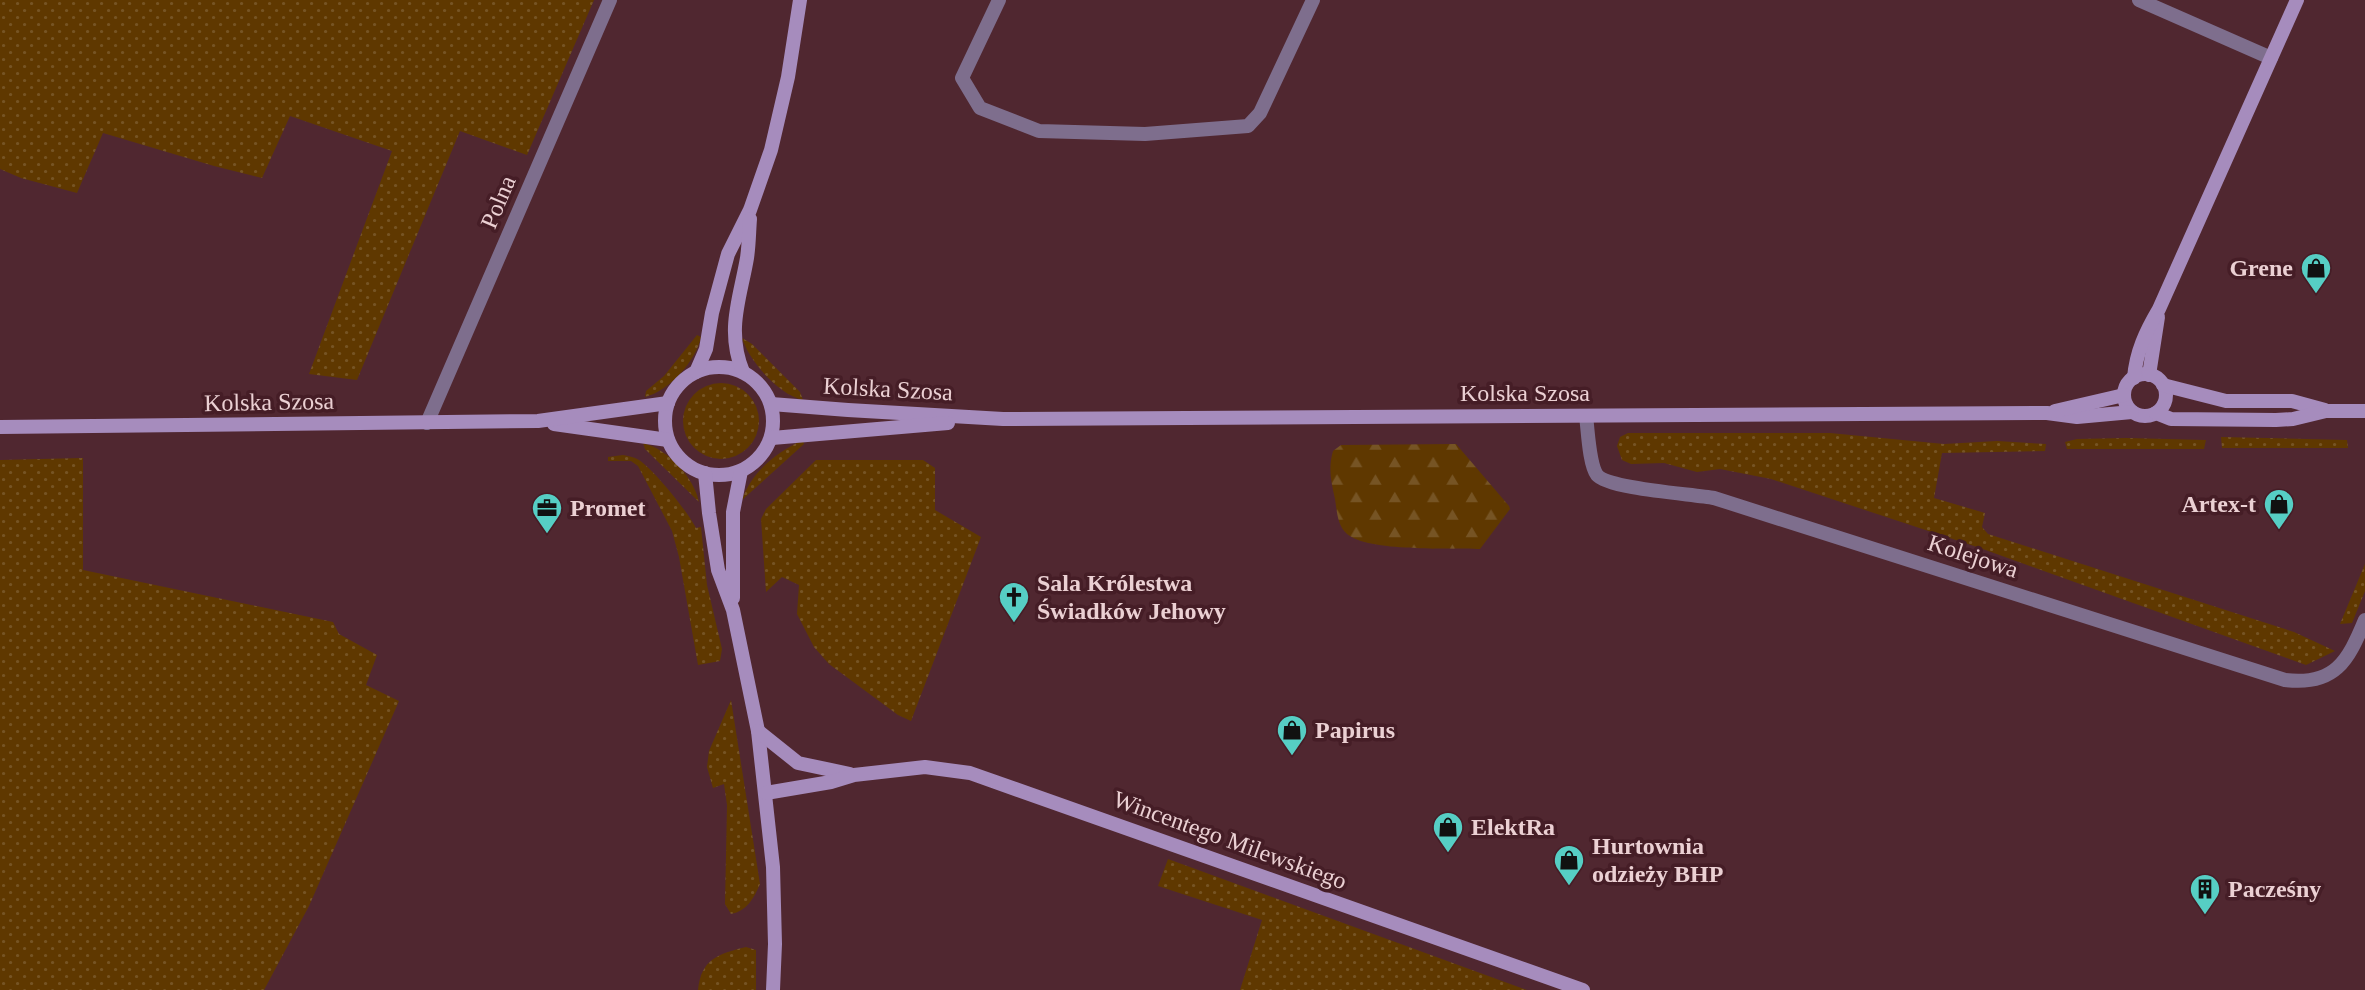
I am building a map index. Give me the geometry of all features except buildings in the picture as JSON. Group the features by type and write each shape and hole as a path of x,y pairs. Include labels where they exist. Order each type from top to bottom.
{"street":[{"name":"Polna","path":"427,423 610,0"},
{"path":"696,372 706,349 712,313 728,254 750,210 771,150 790,66 800,0"},
{"path":"999,0 962,78 980,108 1039,131 1145,134 1248,126 1260,113 1313,0"},
{"path":"2139,0 2272,58"},
{"path":"2134,378 2138,352 2297,0"},
{"path":"743,372 735,346 734,312 747,257 750,210"},
{"path":"2149,375 2159,309"},
{"path":"720,367 743,372 760,385 771,404 774,419 772,438 755,463 741,471 717,476 705,474 683,461 668,440 665,421 668,403 679,385 696,372 720,367"},
{"path":"2163,384 2165,402 2156,413 2145,416 2128,408 2123,395 2125,387 2142,374 2155,377 2163,384 2226,401 2292,401 2326,411"},
{"name":"Kolska Szosa","path":"2046,413 2123,395"},
{"name":"Kolska Szosa","path":"0,428 538,421 668,403"},
{"name":"Kolska Szosa","path":"771,404 1003,419 2046,413 2077,417 2132,412"},
{"path":"2156,413 2172,419 2276,420 2326,411 2365,411"},
{"name":"Kolejowa","path":"1586,416 1592,463 1598,477 1603,480 1632,487 1714,498 2284,680 2310,680 2329,674 2351,654 2365,620"},
{"name":"Kolska Szosa","path":"772,438 1003,419"},
{"name":"Kolska Szosa","path":"538,421 668,440"},
{"path":"733,610 733,512 741,471"},
{"path":"705,474 718,570 733,610 758,731 774,867 773,990"},
{"name":"Wincentego Milewskiego","path":"758,731 798,763 854,775"},
{"name":"Wincentego Milewskiego","path":"766,793 831,782 854,775 925,767 970,773 1583,990"}],"green space":[{"path":"0,0 594,0 527,155 460,131 357,380 309,374 392,151 290,116 262,178 103,133 77,193 21,178 0,169"},
{"path":"697,335 701,337 694,356 680,374 654,394 645,397 646,391 664,376"},
{"path":"742,338 752,344 800,392 803,400 784,391 766,376 751,357"},
{"path":"721,383 736,386 748,394 756,406 759,421 756,436 748,448 736,456 721,459 706,456 694,448 686,436 683,421 686,406 694,394 706,386"},
{"path":"1628,433 1830,433 1944,444 1997,441 2046,444 2045,451 1942,453 1934,498 1985,513 1982,527 1988,534 2294,632 2335,651 2306,665 1980,548 1771,479 1720,469 1697,472 1664,463 1631,464 1622,460 1617,446 1620,437"},
{"path":"2221,437 2347,440 2348,448 2222,448"},
{"path":"2077,439 2206,440 2204,449 2067,449 2065,442"},
{"path":"801,441 804,444 742,500 751,481 765,465 782,451"},
{"path":"643,443 662,451 686,474 699,502 645,449"},
{"path":"1456,444 1510,509 1480,549 1430,549 1372,544 1347,534 1338,518 1331,481 1333,451 1341,445"},
{"path":"623,455 637,459 645,465 670,492 696,528 701,527 707,585 722,649 720,661 698,665 672,531 638,466 631,461 608,461 608,457"},
{"path":"83,458 83,570 333,622 339,634 377,655 366,685 399,701 309,906 264,990 0,990 0,460"},
{"path":"816,460 923,460 935,468 935,510 981,537 911,721 898,715 829,664 814,647 797,614 799,585 782,577 766,592 761,519 766,509"},
{"path":"2365,564 2365,591 2352,623 2340,624"},
{"path":"731,700 760,884 746,907 731,914 725,904 727,805 724,784 713,788 707,767 709,751"},
{"path":"1168,859 1527,990 1240,990 1262,920 1158,886"},
{"path":"746,947 756,950 756,990 698,990 703,971 713,959"}],"place":[{"name":"Grene","path":"2316,295"},
{"name":"Artex-t","path":"2279,531"},
{"name":"Promet","path":"547,535"},
{"name":"Sala Królestwa Świadków Jehowy","path":"1014,624"},
{"name":"Papirus","path":"1292,757"},
{"name":"ElektRa","path":"1448,854"},
{"name":"Hurtownia odzieży BHP","path":"1569,887"},
{"name":"Pacześny","path":"2205,916"}]}
